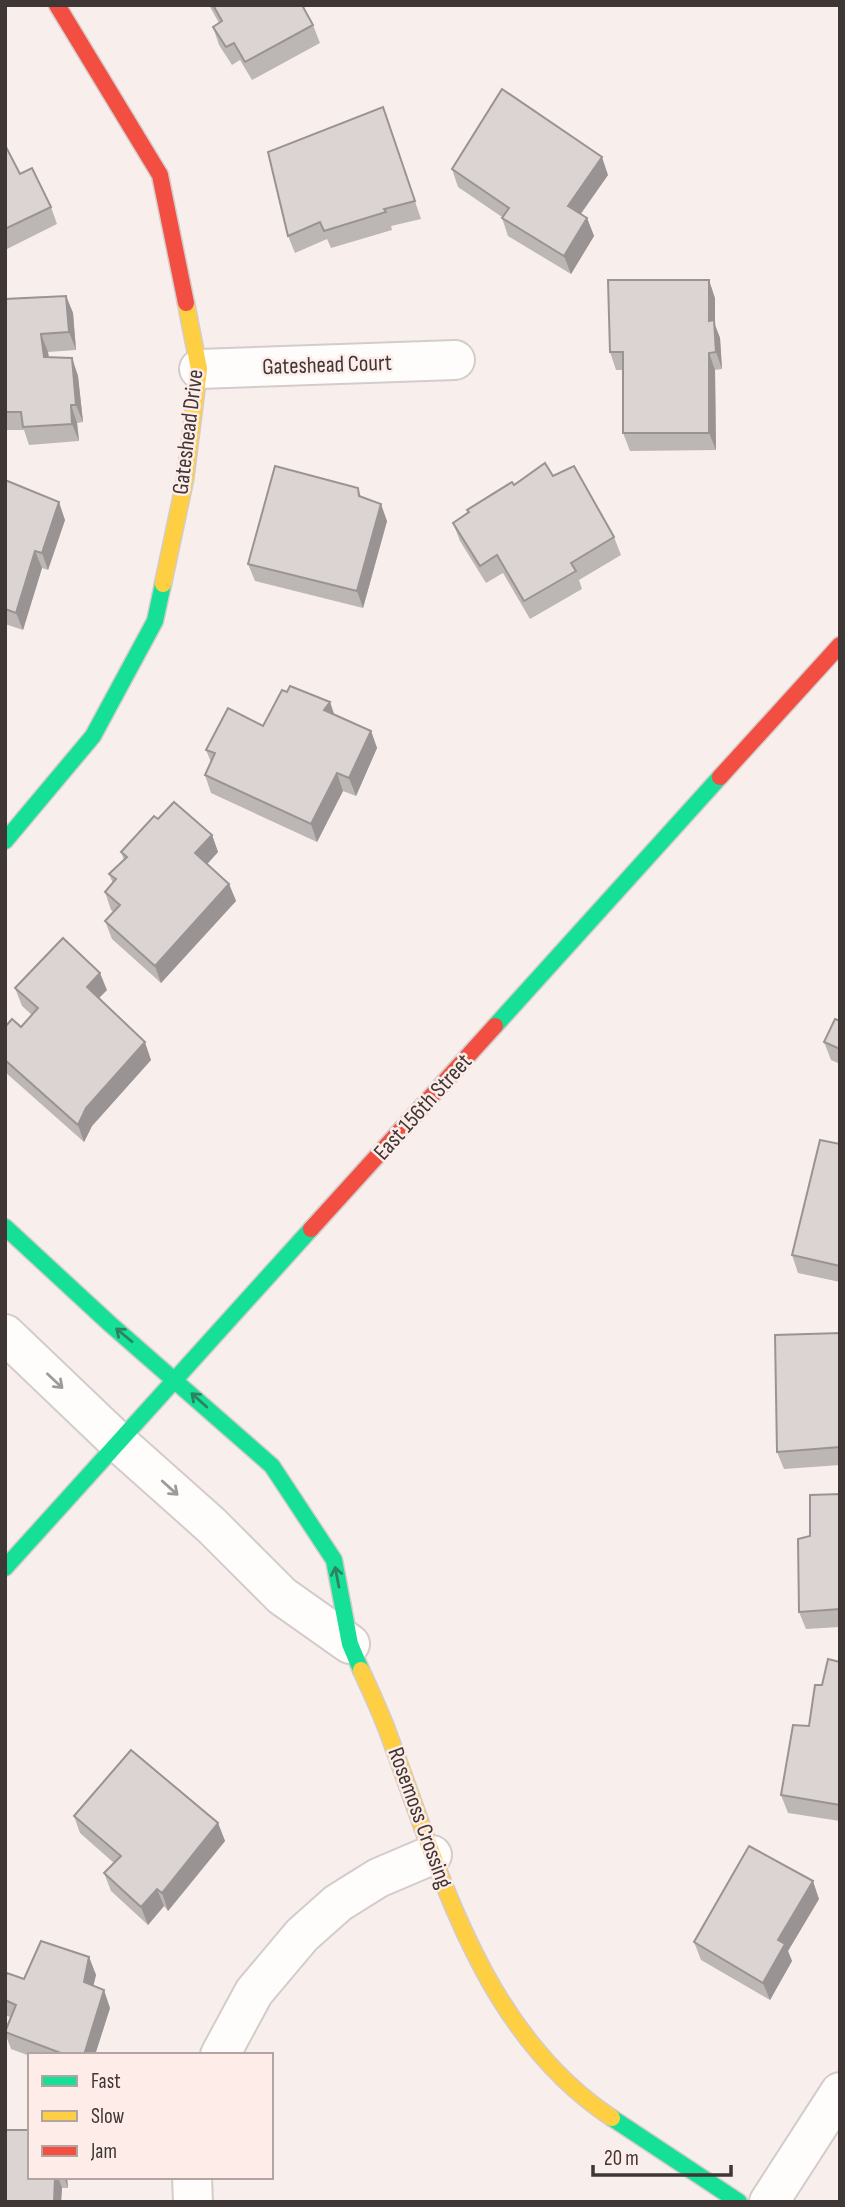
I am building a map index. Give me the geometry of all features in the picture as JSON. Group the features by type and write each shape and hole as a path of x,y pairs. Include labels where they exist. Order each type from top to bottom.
{"street":[{"name":"Gateshead Drive","path":"5,841 93,736 155,621 185,480 199,369 160,175 57,5"},
{"name":"Gateshead Court","path":"199,369 455,360"},
{"name":"East 156th Street","path":"5,1568 840,645"},
{"name":"Rosemoss Crossing","path":"5,1227 110,1324 272,1466 334,1560 350,1644 389,1735 432,1855 472,1952 508,2012 547,2062 589,2103 739,2202"},
{"path":"5,1334 119,1443 211,1525 282,1596 350,1644"},
{"path":"221,2053 254,1992 302,1935 338,1903 378,1878 432,1855"},
{"path":"769,2202 840,2092"},
{"path":"192,2179 193,2202"}],"building":[{"path":"213,5 302,5 313,25 245,62 234,43 226,47 213,27 222,21"},
{"path":"502,89 602,157 568,206 587,218 564,256 502,218 509,208 452,169"},
{"path":"383,107 415,201 384,209 386,212 324,231 320,222 288,236 268,152"},
{"path":"5,145 20,174 32,168 51,207 5,229"},
{"path":"608,280 709,280 709,321 714,320 716,352 709,353 709,433 623,433 623,352 610,352"},
{"path":"66,296 69,332 41,334 44,357 72,358 76,405 71,405 72,424 23,427 21,412 5,412 5,299"},
{"path":"545,463 553,476 574,466 614,537 571,563 576,571 524,601 497,555 480,566 453,523 469,512 467,510 512,482 514,485"},
{"path":"275,466 358,488 359,496 381,504 357,591 248,564"},
{"path":"5,480 59,502 42,553 35,551 16,613 5,609"},
{"path":"290,686 330,702 324,710 371,731 349,778 337,773 311,824 205,775 215,753 206,750 228,708 263,726 282,690 287,692"},
{"path":"174,802 212,835 195,853 229,884 155,966 105,921 120,905 105,892 116,879 109,874 127,857 121,852 154,816 158,819"},
{"path":"63,938 100,973 87,987 145,1042 86,1108 78,1125 5,1060 5,1027 12,1019 21,1027 38,1008 15,988"},
{"path":"835,1019 840,1021 840,1049 824,1042"},
{"path":"820,1140 840,1144 840,1266 792,1255"},
{"path":"840,1333 840,1447 777,1452 775,1335"},
{"path":"840,1494 840,1609 799,1612 798,1539 810,1536 810,1495"},
{"path":"828,1659 840,1662 840,1805 781,1795 793,1725 809,1726 815,1685 822,1685"},
{"path":"131,1750 218,1823 162,1893 157,1889 141,1907 104,1873 121,1856 74,1816"},
{"path":"749,1846 813,1881 778,1940 785,1944 763,1983 694,1942"},
{"path":"41,1941 89,1957 84,1982 104,1990 85,2053 61,2053 5,2032 16,2005 5,2000 5,1978 7,1973 24,1979"},
{"path":"5,2130 28,2130 28,2179 55,2179 54,2202 5,2202"}],"traffic: fast":[{"path":"5,841 93,736 155,621 163,584"},
{"path":"495,1026 720,777"},
{"path":"5,1227 110,1324 272,1466 334,1560 350,1644 361,1670"},
{"path":"5,1568 311,1229"},
{"path":"612,2118 739,2202"}],"traffic: slow":[{"path":"163,584 185,480 199,369 186,303"},
{"path":"361,1670 387,1729 449,1896 499,1997 530,2042 568,2083 612,2118"}],"traffic: jam":[{"path":"57,5 160,175 186,303"},
{"path":"720,777 840,645"},
{"path":"311,1229 495,1026"}]}
